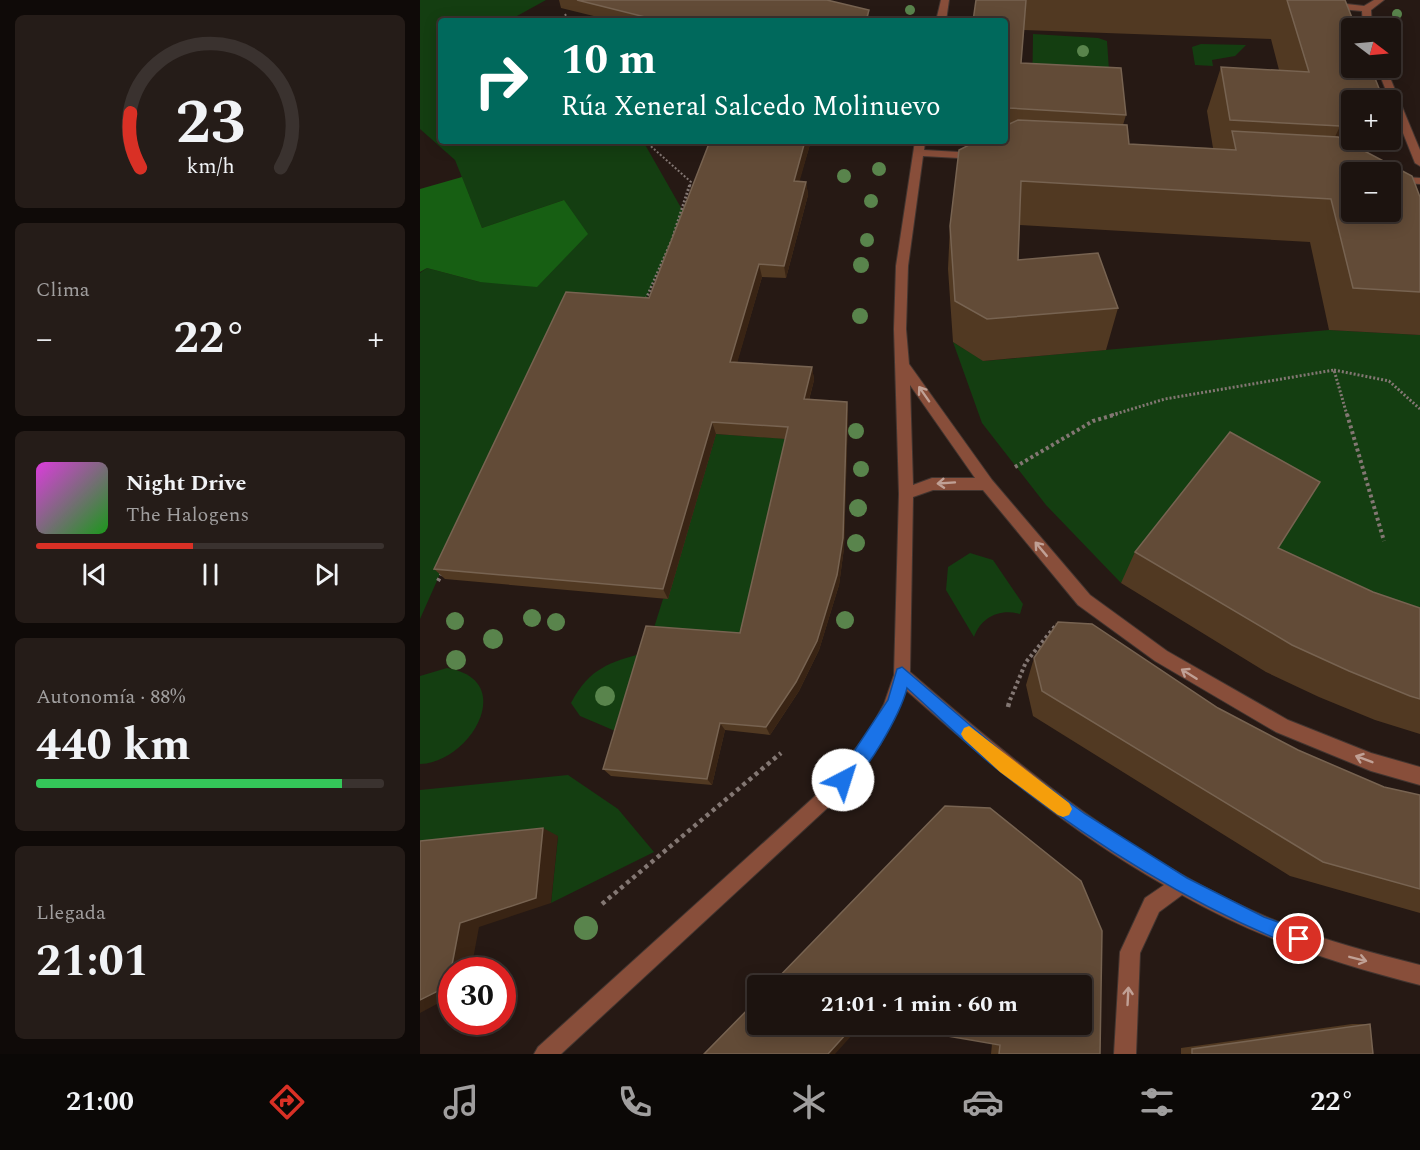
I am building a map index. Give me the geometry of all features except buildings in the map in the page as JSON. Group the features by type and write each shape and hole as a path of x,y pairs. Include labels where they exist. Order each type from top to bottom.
{"street":[{"path":"942,18 945,0"},
{"path":"1318,4 1366,9 1380,0"},
{"path":"1366,9 1367,18"},
{"path":"1385,78 1420,163"},
{"path":"545,1054 830,794 856,766 896,703 902,675 906,494 900,329 902,266 919,147 986,156"},
{"path":"1401,180 1420,181"},
{"path":"903,365 987,484 1084,600 1161,656 1282,726 1371,762 1420,776"},
{"path":"906,494 932,484 987,484"},
{"path":"902,675 1006,766 1079,820 1181,884 1260,924 1339,954 1420,975"},
{"path":"1125,1054 1130,952 1152,905 1181,884"}],"path":[{"path":"565,14 567,18"},
{"path":"634,299 646,299 672,240 691,183 648,144"},
{"path":"1334,370 1384,541"},
{"path":"987,484 1093,421 1166,399 1334,370 1389,381 1420,409"},
{"path":"438,581 443,570"},
{"path":"1008,706 1014,683 1027,659 1057,624"},
{"path":"602,904 781,753"}],"green space":[{"path":"420,0 546,0 513,18 438,18 438,144 645,144 684,213 646,299 452,547 420,619 420,273 427,268 480,282 564,200 482,228 455,160 420,129"},
{"path":"1033,34 1098,38 1107,41 1111,99 1032,100"},
{"path":"1201,44 1246,45 1235,56 1212,60 1213,66 1195,65 1192,47"},
{"path":"462,177 482,228 564,200 588,234 537,287 480,282 427,268 420,272 420,189"},
{"path":"1329,330 1420,335 1420,648 1254,580 1211,468 1121,583 1046,505 982,423 953,342 984,361"},
{"path":"716,434 791,439 744,642 652,634 663,599 668,598"},
{"path":"970,553 993,560 1023,604 1020,614 1005,612 986,619 974,637 946,590 948,567"},
{"path":"647,652 620,733 580,716 571,703 593,674 611,663"},
{"path":"447,668 469,676 480,688 483,703 479,720 470,736 455,750 438,760 420,764 420,676"},
{"path":"568,775 618,809 654,852 551,903 558,836 420,857 420,790"}],"slow traffic":[{"path":"969,734 1006,766 1063,809"}],"route":[{"path":"843,780 856,766 896,703 902,675 1006,766 1079,820 1181,884 1260,924 1299,939"}]}
